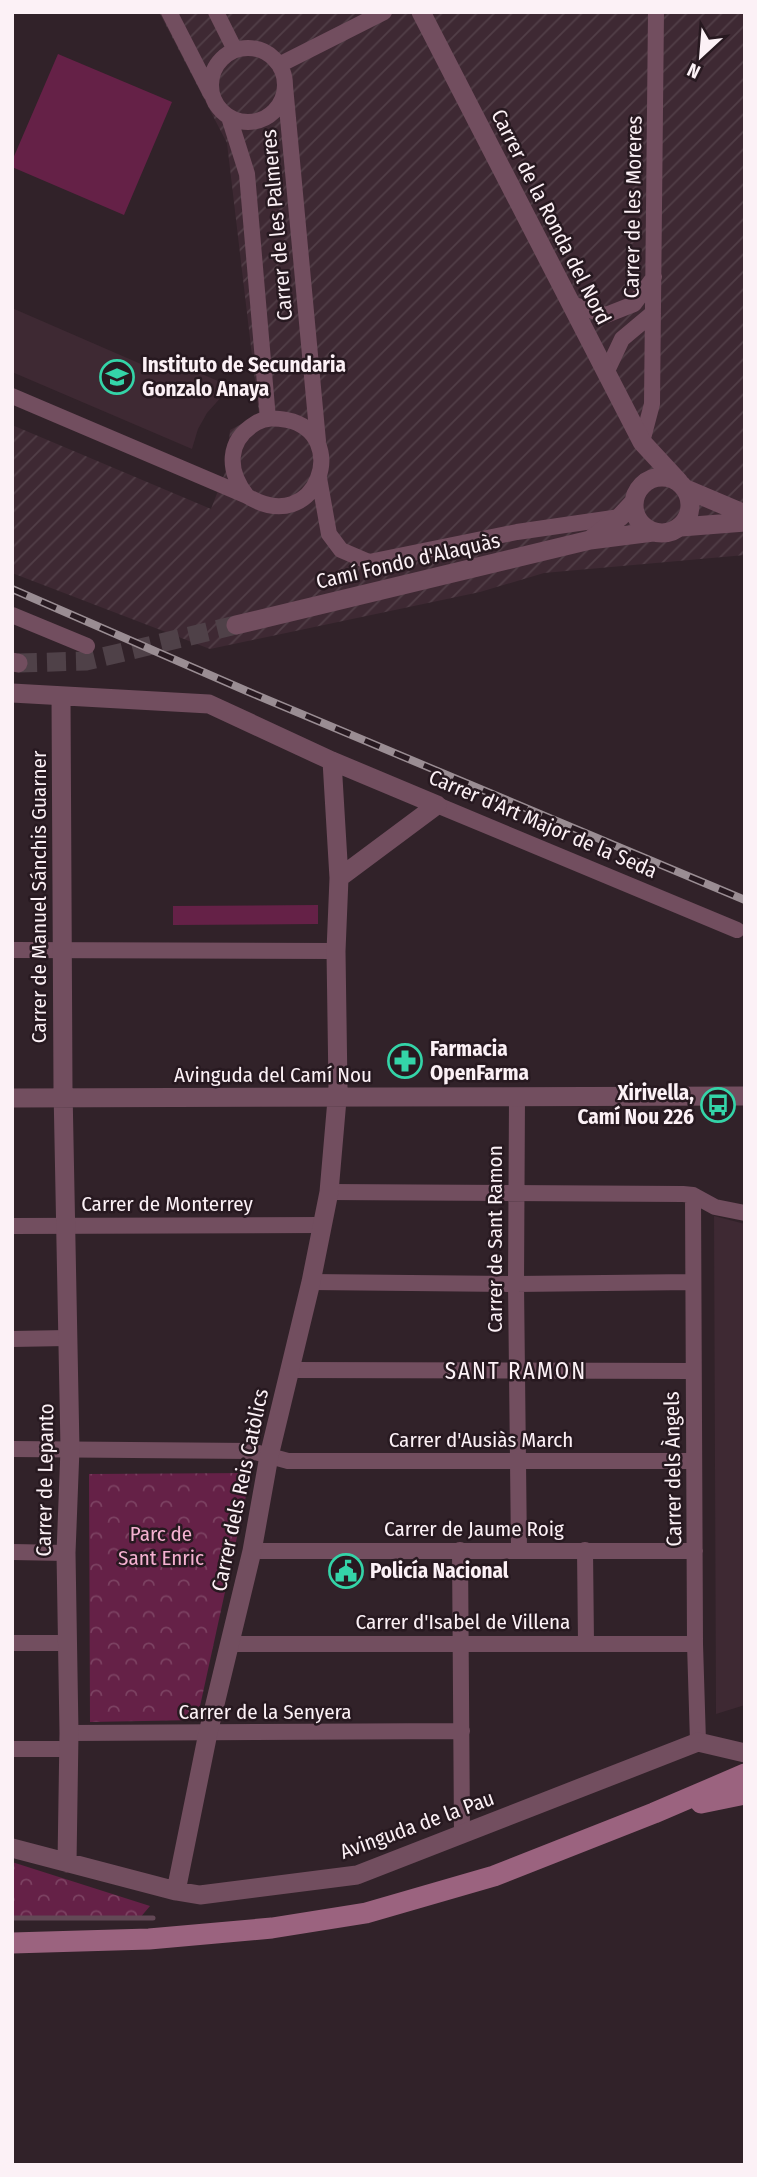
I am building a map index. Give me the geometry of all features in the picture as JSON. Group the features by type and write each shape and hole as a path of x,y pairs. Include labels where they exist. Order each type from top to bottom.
{"main road":[{"path":"12,1943 163,1938 272,1928 366,1913 494,1876 745,1774"},
{"path":"654,1813 745,1794"}],"street":[{"path":"169,12 214,99 229,117 248,122 261,120 276,109 283,98 285,86 279,65 270,55 259,50 248,48 235,51 218,64 212,75 214,99"},
{"path":"216,12 235,51"},
{"path":"279,65 384,12"},
{"name":"Carrer de la Ronda del Nord","path":"421,12 642,442 682,486"},
{"name":"Carrer de les Moreres","path":"642,442 652,404 656,12"},
{"name":"Carrer de les Palmeres","path":"285,86 318,444"},
{"name":"Carrer de les Palmeres","path":"229,117 247,174 268,419"},
{"path":"571,304 606,315 634,304 654,277"},
{"path":"606,373 622,339 653,313"},
{"path":"12,397 261,504 276,507 292,505 305,497 316,485 322,462 318,444 309,431 296,422 274,417 259,421 246,429 238,439 233,454 233,469 238,484 247,496"},
{"name":"Carrer de la Ronda del Nord","path":"638,494 642,442"},
{"path":"682,486 691,501 687,520 681,527 672,532 653,532 638,520 638,494 651,479 660,477 670,478 682,486 745,513"},
{"path":"319,478 330,534 341,550 369,562 517,532 620,517"},
{"name":"Camí Fondo d'Alaquàs","path":"590,540 620,517 638,494"},
{"path":"681,527 745,523"},
{"name":"Camí Fondo d'Alaquàs","path":"236,625 590,540 653,532"},
{"path":"12,615 87,646"},
{"name":"Carrer d'Art Major de la Seda","path":"12,693 209,704 332,761 737,930"},
{"name":"Carrer de Manuel Sánchis Guarner","path":"61,696 63,1098"},
{"name":"Carrer dels Reis Catòlics","path":"176,1891 208,1733 252,1550 270,1456 329,1192 337,1097 336,951 339,878 332,761"},
{"path":"339,878 437,805"},
{"path":"12,950 336,951"},
{"name":"Avinguda del Camí Nou","path":"12,1098 745,1096"},
{"name":"Carrer de Sant Ramon","path":"517,1097 519,1550"},
{"name":"Carrer de Lepanto","path":"63,1098 70,1449 66,1553 69,1741 67,1863"},
{"path":"329,1192 693,1195 715,1207 745,1213"},
{"name":"Carrer dels Àngels","path":"693,1195 692,1371 698,1742"},
{"name":"Carrer de Monterrey","path":"12,1226 322,1225"},
{"path":"311,1282 693,1282"},
{"path":"12,1339 67,1338"},
{"path":"289,1370 692,1371"},
{"name":"Carrer d'Ausiàs March","path":"12,1449 251,1451 288,1461 694,1461"},
{"name":"Carrer de Jaume Roig","path":"252,1550 695,1551"},
{"path":"460,1550 462,1835"},
{"path":"585,1550 586,1643"},
{"path":"12,1552 66,1553"},
{"path":"12,1643 66,1643"},
{"name":"Carrer d'Isabel de Villena","path":"230,1644 695,1644"},
{"name":"Carrer de la Senyera","path":"12,1749 69,1741 208,1733 462,1731"},
{"path":"698,1742 745,1753"},
{"name":"Avinguda de la Pau","path":"12,1848 200,1895 357,1875 698,1742"}],"shaded area":[{"path":"159,12 745,12 745,555 544,573 480,592 210,649 12,573 12,425 211,509 226,470 230,430 259,415 227,143"},
{"name":"Instituto de Secundaria Gonzalo Anaya","path":"12,308 164,374 169,360 237,389 224,394 207,413 198,429 192,449 12,372"},
{"path":"714,1216 745,1224 745,1705 716,1714"}],"green space":[{"path":"58,54 172,102 124,215 12,167 12,161"},
{"path":"318,905 318,924 173,925 173,906"},
{"name":"Parc de Sant Enric","path":"251,1473 197,1720 90,1722 89,1474"},
{"path":"12,1862 150,1906 139,1919 12,1920"}],"waterway":[{"path":"12,1918 153,1918"}],"tunnel":[{"path":"18,663 86,661 236,625"}],"railway":[{"path":"12,589 249,692 745,900"}],"place":[{"name":"Instituto de Secundaria Gonzalo Anaya","path":"117,377"},
{"name":"Farmacia OpenFarma","path":"405,1061"},
{"name":"Xirivella, Camí Nou 226","path":"718,1105"},
{"name":"Policía Nacional","path":"346,1571"}],"district":[{"name":"SANT RAMON","path":"516,1371"}]}
